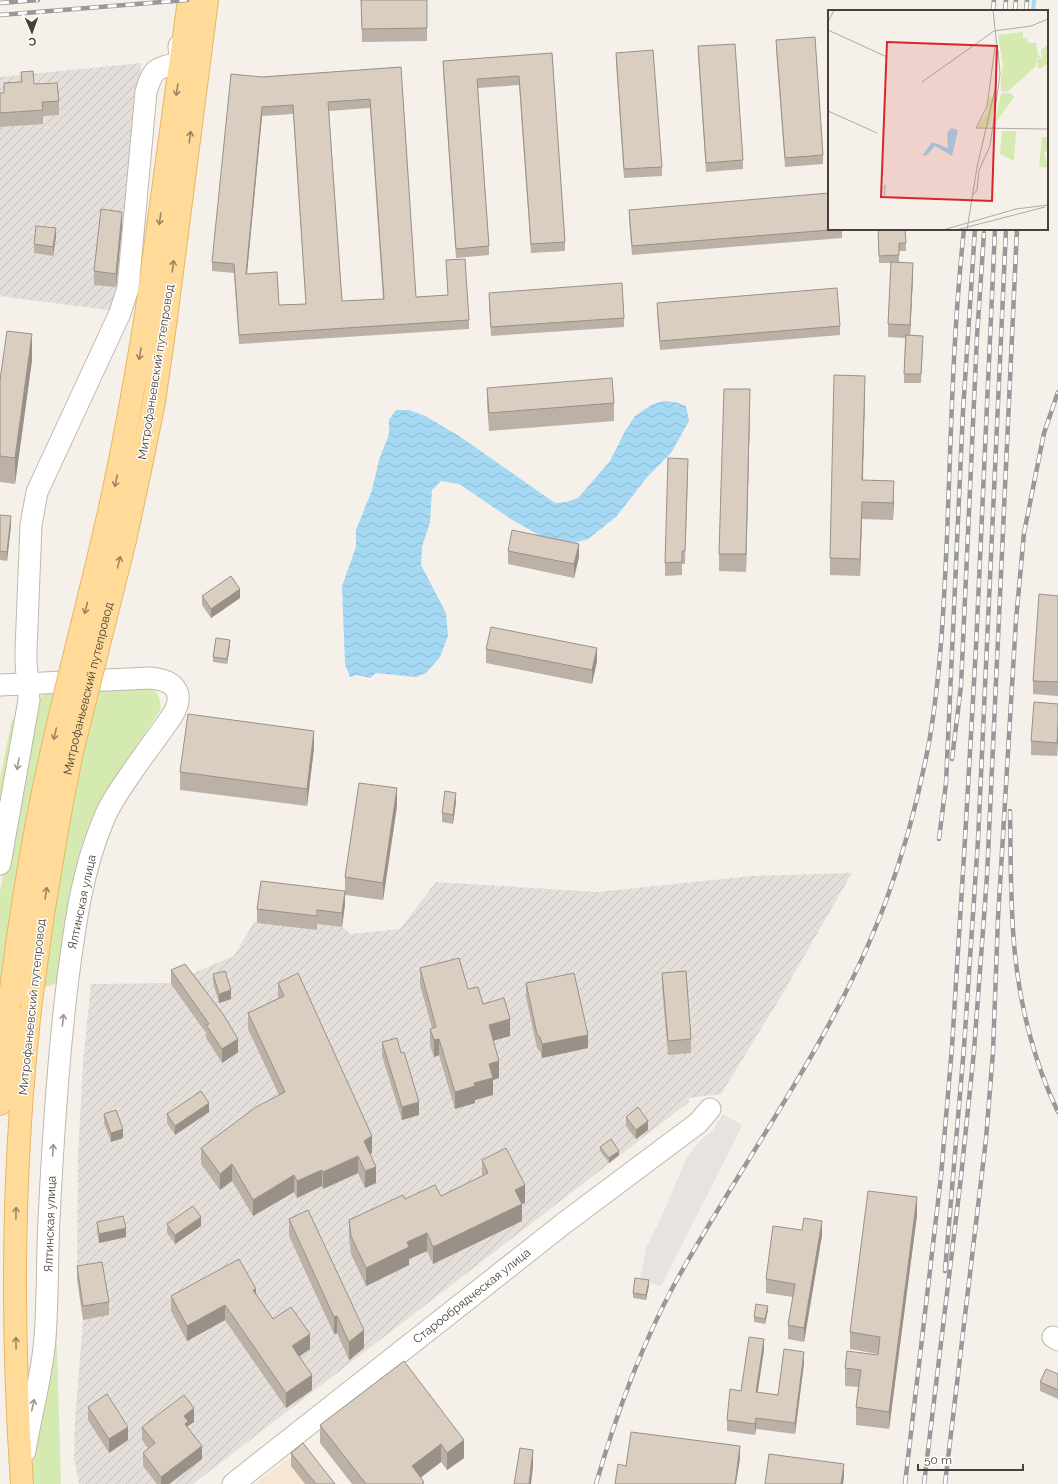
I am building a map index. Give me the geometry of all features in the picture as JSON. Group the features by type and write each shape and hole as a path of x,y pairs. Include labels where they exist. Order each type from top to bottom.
{"main road":[{"name":"Митрофаньевский путепровод","path":"0,1104 20,919 40,807 65,692 104,534 132,399 146,315 189,0"},
{"name":"Митрофаньевский путепровод","path":"22,1477 16,1382 15,1291 18,1149 31,1001 52,859 72,752 125,540 154,402 191,133 207,0"}],"street":[{"path":"0,864 30,700 26,662 31,525 37,492 120,313 128,288 146,92 150,78 160,67 180,63 179,46 185,0"},
{"name":"Ялтинская улица","path":"22,1477 30,1417 40,1375 45,1339 49,1220 59,1059 79,903 87,870 102,822 112,801 177,708 179,699 177,690 170,683 161,679 150,678 28,684"},
{"path":"0,686 28,684"},
{"name":"Старообрядческая улица","path":"233,1484 563,1224 698,1123 710,1109"}],"shaded area":[{"path":"141,63 129,206 115,311 0,296 0,77"},
{"path":"852,873 780,998 721,1094 688,1098 689,1102 193,1484 79,1484 74,1458 75,1421 83,1320 77,1279 78,1157 83,1062 91,984 170,983 234,956 254,922 316,930 317,924 342,927 351,934 400,929 436,882 598,892 751,876"},
{"path":"723,1114 742,1125 734,1142 661,1286 640,1281 646,1248 663,1214 686,1159 698,1143 713,1130"},
{"path":"299,1451 305,1484 255,1484"}],"green space":[{"path":"141,686 151,689 157,693 161,709 102,798 87,828 80,849 70,894 57,983 0,1003 0,891 31,726 39,700 46,692"},
{"path":"12,719 19,721 0,811 0,779"},
{"path":"56,1315 61,1484 31,1484 33,1455"}],"water":[{"path":"664,401 675,402 686,406 689,421 671,453 648,476 616,517 588,539 566,545 549,541 511,519 459,484 441,481 432,490 430,522 422,547 421,565 446,613 448,636 440,657 426,673 416,677 376,673 370,678 357,675 350,677 345,664 342,586 356,547 356,530 372,490 379,460 389,434 389,420 396,410 409,410 425,416 459,436 555,503 567,502 578,498 610,461 625,431 635,416 653,404"}],"building":[{"path":"361,0 427,0 427,28 362,29"},
{"path":"815,37 823,155 785,158 776,40"},
{"path":"735,44 743,160 706,163 698,46"},
{"path":"653,50 662,167 624,169 616,53"},
{"path":"552,53 565,242 531,244 519,76 477,79 489,246 456,249 443,61"},
{"path":"401,67 416,297 448,295 446,260 465,259 469,320 239,335 234,264 212,262 231,74 262,77","holes":["370,99 384,299 342,301 328,102","293,105 306,304 279,305 277,272 246,274 262,107"]},
{"path":"33,71 34,84 57,83 59,101 42,102 43,110 0,113 0,93 4,93 4,83 22,82 21,72"},
{"path":"828,193 828,230 830,230 632,246 629,210"},
{"path":"101,209 122,212 116,274 94,271"},
{"path":"36,226 56,228 53,247 34,244"},
{"path":"878,230 905,230 906,243 899,243 899,255 879,256"},
{"path":"891,262 913,263 910,325 888,324"},
{"path":"622,283 624,318 491,327 489,293"},
{"path":"837,288 840,326 660,341 657,303"},
{"path":"7,331 32,334 15,458 0,456 0,380"},
{"path":"906,335 923,336 921,374 904,374"},
{"path":"834,375 865,376 862,480 894,481 893,503 862,502 860,559 830,558"},
{"path":"612,378 614,403 489,413 487,388"},
{"path":"724,389 750,389 746,554 719,554"},
{"path":"668,458 688,459 685,551 682,551 682,562 665,563"},
{"path":"0,515 11,516 7,552 0,551"},
{"path":"512,530 579,544 574,564 508,551"},
{"path":"231,576 240,589 211,609 202,596"},
{"path":"1039,594 1058,596 1058,682 1033,681"},
{"path":"491,627 597,648 592,670 486,649"},
{"path":"216,638 230,640 227,659 213,657"},
{"path":"1034,702 1058,704 1057,743 1031,741"},
{"path":"188,714 314,731 307,789 180,772"},
{"path":"359,783 397,788 383,883 345,877"},
{"path":"445,791 456,793 453,815 442,813"},
{"path":"261,881 345,891 342,913 317,910 317,916 257,909"},
{"path":"459,958 468,989 478,987 483,1004 504,998 510,1019 489,1025 499,1061 489,1064 493,1078 474,1083 475,1086 455,1092 439,1039 434,1040 430,1029 436,1027 420,968"},
{"path":"185,964 223,1014 238,1039 222,1049 206,1025 209,1024 171,970"},
{"path":"225,971 231,990 219,994 213,974"},
{"path":"686,971 691,1039 668,1041 662,973"},
{"path":"298,973 372,1136 364,1141 376,1167 365,1171 358,1156 323,1172 322,1170 297,1181 294,1175 253,1200 232,1164 220,1174 201,1148 256,1107 285,1092 248,1013 284,996 278,983"},
{"path":"574,973 588,1035 542,1044 540,1037 537,1034 526,983"},
{"path":"397,1038 401,1053 404,1052 419,1102 402,1107 382,1042"},
{"path":"201,1091 209,1103 175,1126 167,1114"},
{"path":"638,1107 648,1121 636,1130 626,1117"},
{"path":"116,1110 123,1129 111,1133 104,1114"},
{"path":"611,1139 619,1151 609,1158 600,1147"},
{"path":"506,1148 525,1185 515,1190 522,1204 433,1247 427,1233 407,1242 409,1247 366,1268 351,1236 349,1220 403,1195 405,1199 435,1185 441,1196 488,1173 482,1160"},
{"path":"868,1191 917,1197 889,1412 856,1407 861,1370 845,1368 847,1351 878,1355 880,1337 850,1332"},
{"path":"193,1206 201,1217 175,1235 167,1224"},
{"path":"308,1210 364,1330 349,1342 337,1316 334,1317 289,1219"},
{"path":"123,1216 126,1228 99,1234 97,1222"},
{"path":"804,1218 822,1221 804,1328 788,1325 795,1284 766,1279 773,1226 802,1230"},
{"path":"239,1259 256,1289 253,1290 273,1319 291,1307 310,1334 292,1346 312,1375 286,1393 225,1305 187,1326 171,1296"},
{"path":"102,1262 109,1302 83,1306 77,1266"},
{"path":"635,1278 649,1280 646,1295 633,1293"},
{"path":"756,1304 768,1306 765,1319 754,1317"},
{"path":"749,1337 764,1339 756,1392 778,1395 784,1349 804,1352 795,1423 756,1418 755,1424 727,1420 730,1389 741,1391"},
{"path":"404,1361 464,1440 447,1453 441,1444 412,1466 424,1482 422,1484 366,1484 320,1425"},
{"path":"1046,1369 1058,1374 1058,1390 1040,1382"},
{"path":"107,1394 128,1427 109,1439 88,1407"},
{"path":"184,1395 194,1408 184,1416 188,1421 185,1424 202,1446 161,1477 143,1453 155,1443 142,1427"},
{"path":"631,1432 740,1446 735,1484 615,1484 618,1464 626,1466"},
{"path":"303,1443 335,1484 316,1484 291,1453"},
{"path":"520,1448 533,1450 529,1484 514,1484"},
{"path":"769,1454 844,1464 841,1484 765,1484"}],"waterway":[{"path":"1033,10 1034,0"}],"railway":[{"path":"0,3 38,0"},
{"path":"0,15 187,0"},
{"path":"993,10 994,0"},
{"path":"1005,10 1006,0"},
{"path":"1015,10 1016,0"},
{"path":"1026,10 1027,0"},
{"path":"596,1484 621,1407 650,1333 674,1285 701,1237 788,1096 842,999 866,950 887,898 906,839 922,778 930,737 939,662 946,562 955,344 964,230"},
{"path":"939,839 946,783 963,411 975,230"},
{"path":"905,1484 941,1176 952,1047 976,647 995,230"},
{"path":"945,1271 964,1047 978,840 1006,230"},
{"path":"924,1484 961,1177 974,1051 987,876 1017,230"},
{"path":"952,759 961,686 977,336 984,233"},
{"path":"945,1484 986,1139 993,1052 998,918 1016,620 1024,533 1044,433 1058,392"},
{"path":"1010,811 1012,919 1017,974 1030,1035 1042,1075 1058,1112"}]}
